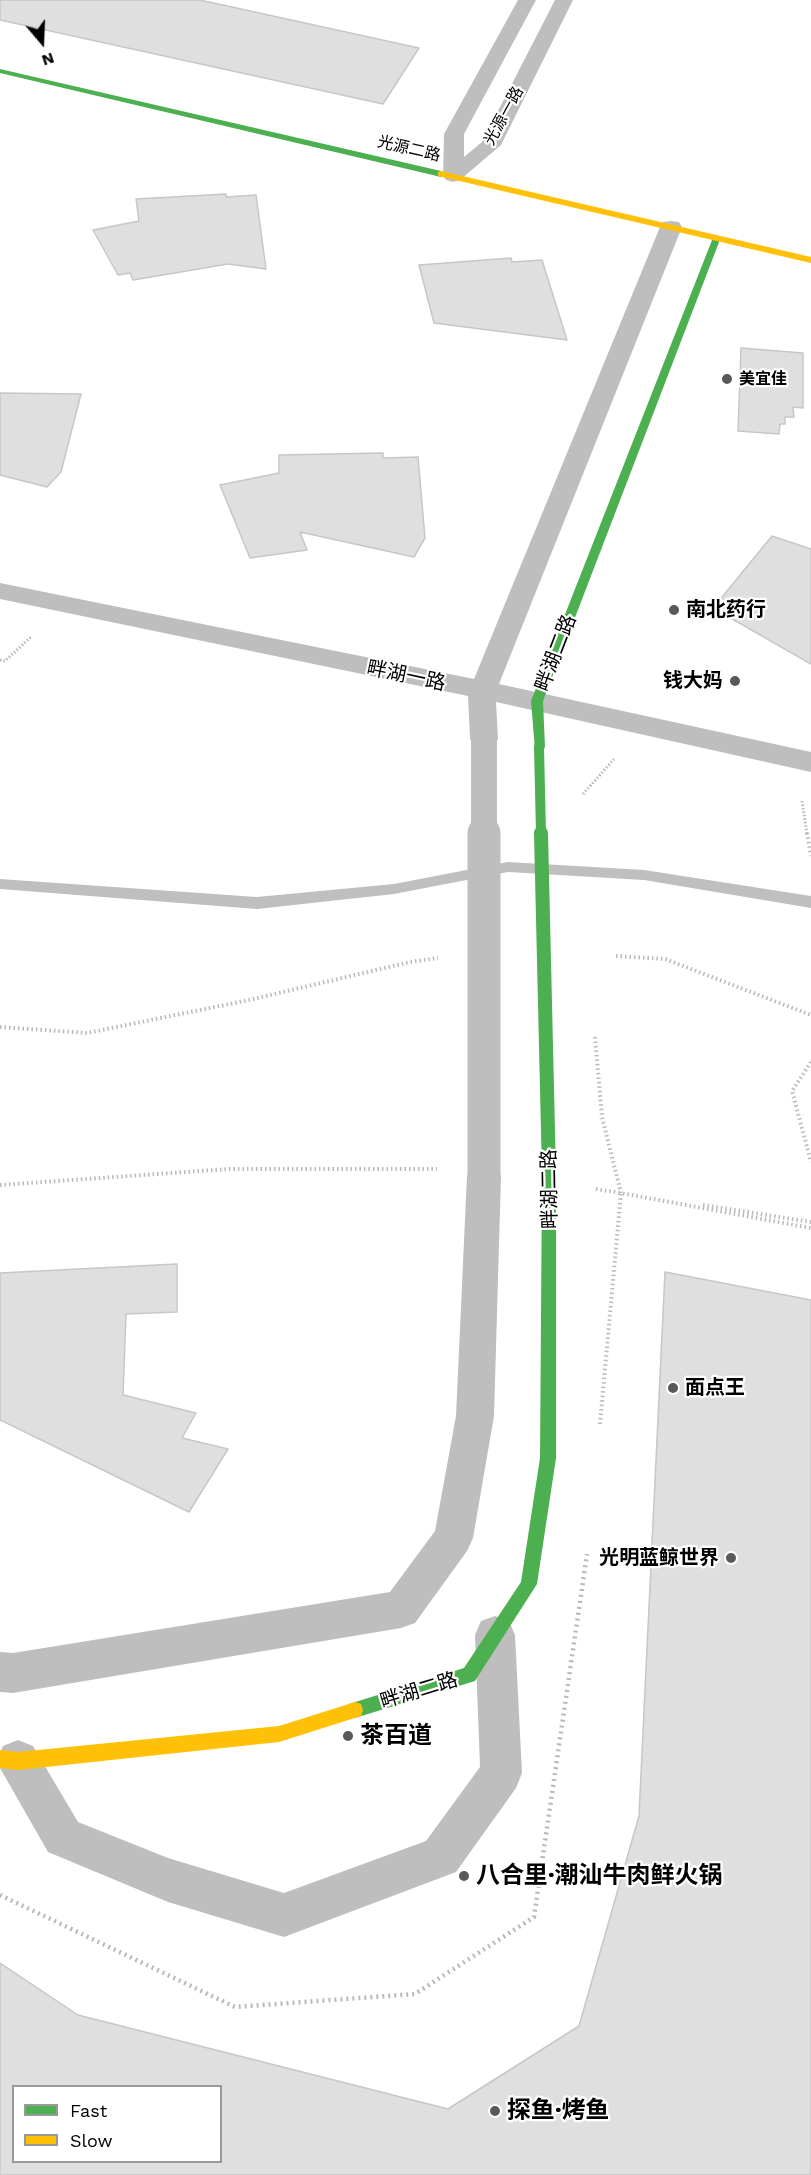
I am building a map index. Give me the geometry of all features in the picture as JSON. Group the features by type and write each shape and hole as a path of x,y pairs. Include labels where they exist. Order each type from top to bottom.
{"street":[{"name":"光源一路","path":"453,176 454,134 527,0"},
{"name":"光源一路","path":"453,176 491,145 564,0"},
{"name":"光源二路","path":"0,71 811,260"},
{"path":"0,1672 14,1673 401,1609 453,1538 475,1416 484,1176 484,739 482,692 671,227"},
{"name":"畔湖二路","path":"9,1760 279,1734 469,1675 529,1584 548,1458 551,1211 537,701 717,237"},
{"name":"畔湖一路","path":"0,591 482,692 537,701 811,762"},
{"path":"9,1760 63,1837 168,1880 284,1915 441,1857 501,1773 495,1635"}],"path":[{"path":"581,796 615,758"},
{"path":"811,801 802,799 811,856"},
{"path":"616,956 665,959 811,1015"},
{"path":"0,1027 87,1033 249,1000 410,962 445,958"},
{"path":"595,1036 602,1117 621,1193"},
{"path":"811,1062 792,1091 811,1162"},
{"path":"0,1185 229,1168"}],"building":[{"path":"0,0 200,0 419,48 383,104 0,20"},
{"path":"226,194 226,197 256,195 266,269 228,264 133,280 130,273 118,275 93,230 139,221 136,199"},
{"path":"511,258 512,262 542,260 567,340 434,323 419,265"},
{"path":"741,348 803,353 803,408 793,407 794,417 785,417 785,424 780,424 779,434 738,431"},
{"path":"0,393 81,394 61,472 47,487 0,475"},
{"path":"383,453 383,458 418,457 425,538 414,557 300,532 307,550 250,558 220,485 279,473 279,455"},
{"path":"772,536 811,549 811,664 713,608"},
{"path":"177,1264 177,1312 126,1314 123,1395 196,1413 182,1438 228,1449 189,1512 0,1420 0,1273"},
{"name":"光明蓝鲸世界","path":"665,1272 811,1300 811,2175 0,2175 0,1963 78,2015 448,2109 579,2026 639,1816"}],"waterway":[{"path":"0,884 257,903 394,889 508,867 644,875 811,902"}],"traffic: fast":[{"path":"0,71 441,174"},
{"path":"539,747 537,701 717,237"},
{"path":"539,747 549,1174"},
{"path":"355,1710 469,1675 529,1584 548,1458 549,1174"}],"traffic: slow":[{"path":"441,174 811,260"},
{"path":"0,1759 18,1761 279,1734 355,1710"}],"place":[{"name":"美宜佳","path":"727,379"},
{"name":"南北药行","path":"674,610"},
{"name":"钱大妈","path":"735,681"},
{"name":"面点王","path":"673,1388"},
{"name":"光明蓝鲸世界","path":"731,1558"},
{"name":"茶百道","path":"348,1736"},
{"name":"八合里·潮汕牛肉鲜火锅","path":"464,1876"},
{"name":"探鱼·烤鱼","path":"495,2111"}]}
